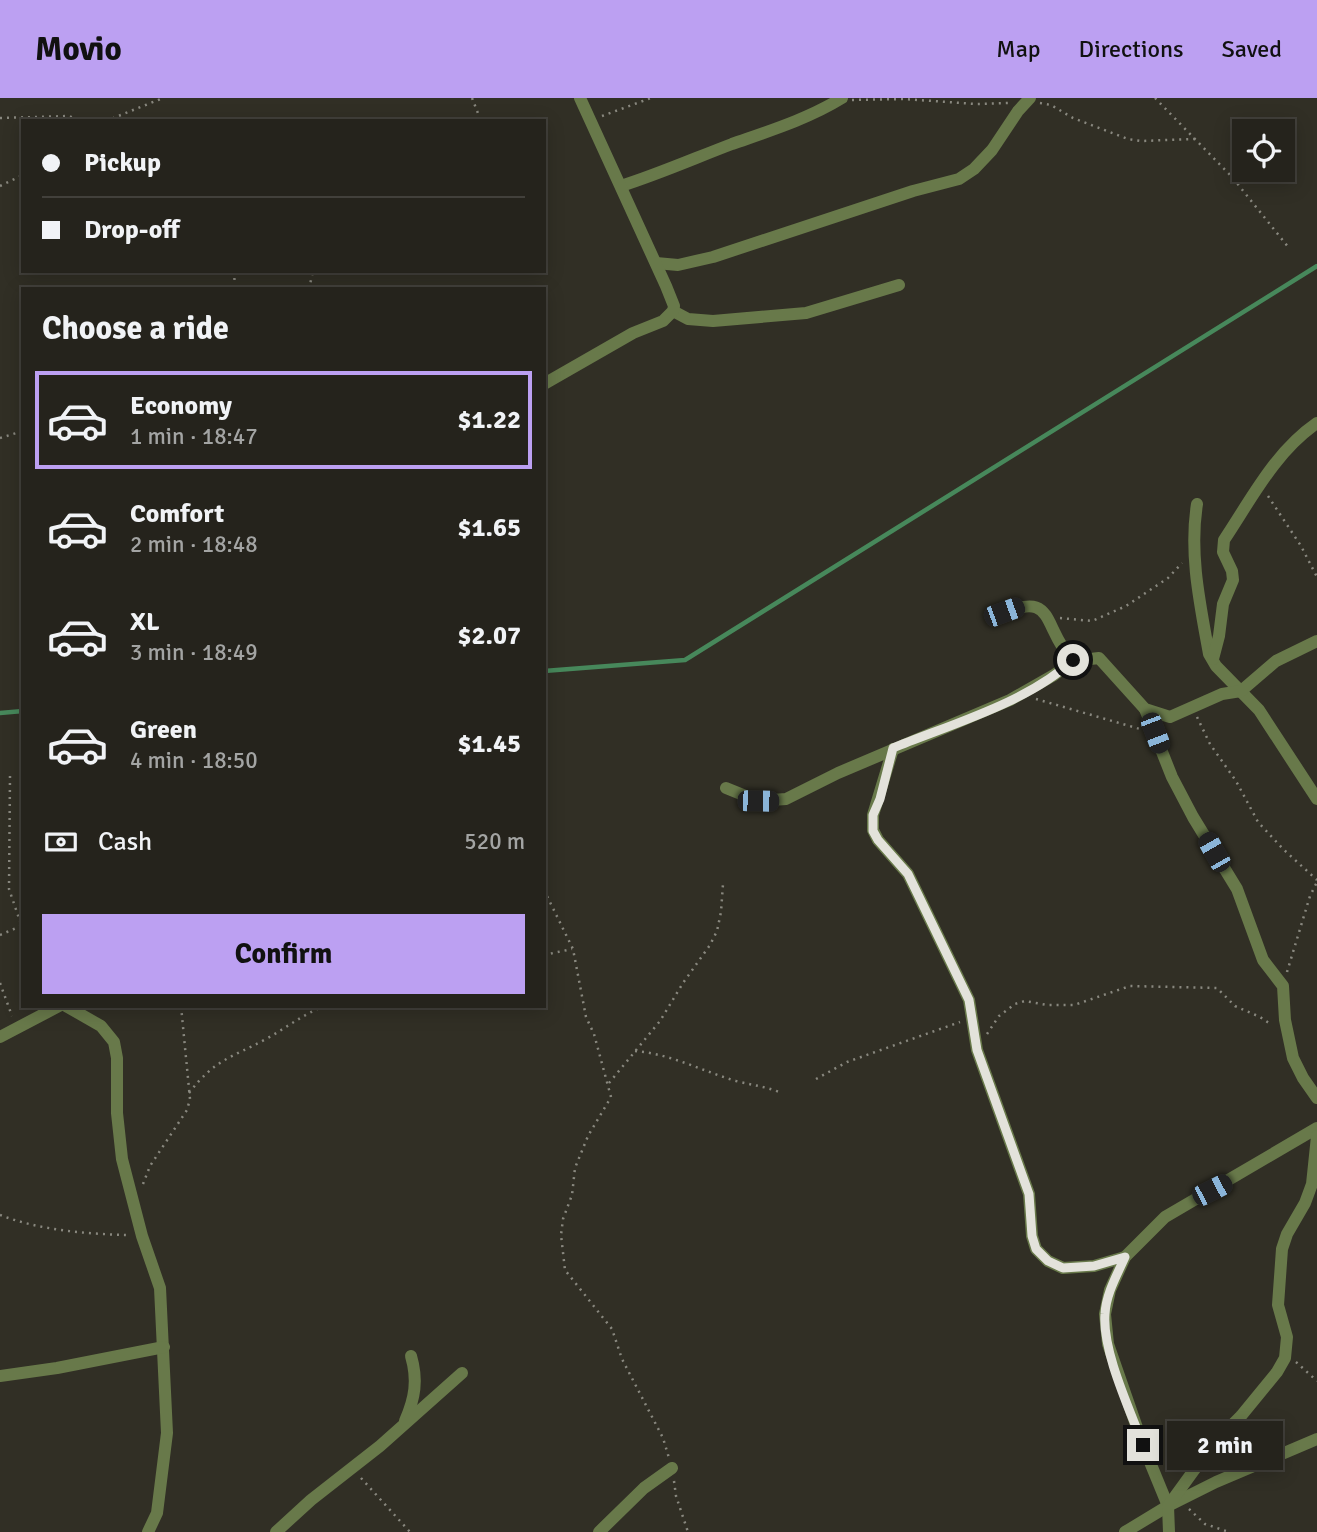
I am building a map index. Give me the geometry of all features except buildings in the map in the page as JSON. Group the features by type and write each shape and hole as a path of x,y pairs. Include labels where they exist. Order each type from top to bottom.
{"street":[{"path":"546,383 633,333 663,321 673,311 674,306 580,98"},
{"path":"621,186 780,127 841,99"},
{"path":"656,263 678,265 713,257 913,191 959,179 974,169 992,150 1018,110 1029,99"},
{"path":"673,311 688,319 713,321 806,313 899,285"},
{"path":"1212,660 1219,636 1223,604 1233,580 1223,552 1224,540 1267,472 1289,447 1317,422"},
{"path":"1197,504 1194,550 1209,654 1259,710 1317,799"},
{"path":"993,618 1019,607 1031,605 1039,608 1066,654 1073,660"},
{"path":"1145,709 1170,717 1222,694 1241,691 1276,661 1317,641"},
{"path":"726,788 758,801 786,799 893,748 1023,693 1065,668 1073,660 1099,658 1145,709 1182,797 1237,889 1263,960 1283,985 1285,1020 1298,1070 1317,1098"},
{"path":"893,748 880,799 873,815 873,831 908,874 969,1000 977,1050 994,1101 1023,1171 1029,1194 1032,1236 1036,1249 1048,1261 1063,1268 1094,1266 1125,1257"},
{"path":"0,1037 55,1008"},
{"path":"70,1008 101,1026 114,1042 117,1058 118,1134 122,1159 142,1236 160,1288 167,1433 157,1513 148,1532"},
{"path":"1174,1503 1139,1432 1108,1344 1105,1314 1110,1290 1125,1257 1165,1217 1317,1128"},
{"path":"1169,1532 1174,1503 1213,1444 1241,1416 1277,1372 1284,1358 1287,1338 1278,1305 1282,1250 1312,1184 1317,1136"},
{"path":"0,1376 164,1347"},
{"path":"403,1425 416,1387 416,1372 411,1356"},
{"path":"276,1532 462,1373"},
{"path":"1125,1532 1174,1503 1317,1439"},
{"path":"599,1532 644,1488 672,1468"}],"path":[{"path":"111,119 163,98"},
{"path":"471,98 480,119"},
{"path":"591,121 651,98"},
{"path":"1155,98 1232,177 1289,248"},
{"path":"841,99 862,102 904,99 1004,104 1029,99 1051,105 1073,118 1128,139 1196,139"},
{"path":"0,118 69,116 77,119"},
{"path":"0,186 21,176"},
{"path":"0,438 21,433"},
{"path":"1260,484 1301,546 1317,577"},
{"path":"1046,616 1091,621 1126,606 1168,578 1194,550"},
{"path":"1023,693 1058,706 1155,733"},
{"path":"1193,708 1210,744 1236,781 1258,822 1317,881 1310,895 1283,985"},
{"path":"10,776 9,889 21,925"},
{"path":"609,1083 660,1021 710,945 717,931 723,884"},
{"path":"546,894 573,949 586,1017 609,1083 610,1102 588,1136 578,1160 561,1235 565,1270 612,1329 622,1359 663,1438 672,1468 676,1496 688,1532"},
{"path":"0,935 21,928"},
{"path":"546,955 573,949"},
{"path":"0,983 16,1029"},
{"path":"977,1050 999,1016 1015,1004 1025,1001 1047,1005 1074,1005 1130,986 1217,988 1235,1006 1260,1017 1290,1037"},
{"path":"135,1204 150,1166 187,1110 189,1093 181,1008"},
{"path":"189,1093 201,1077 229,1056 266,1039 306,1013 319,1008"},
{"path":"816,1079 847,1062 973,1017"},
{"path":"635,1051 664,1056 736,1081 779,1092"},
{"path":"0,1215 29,1224 97,1234 142,1236"},
{"path":"1287,1348 1299,1365 1317,1381"},
{"path":"351,1468 410,1532"},
{"path":"1174,1503 1205,1524 1229,1532"}],"waterway":[{"path":"546,671 685,660 1317,266"},
{"path":"0,713 21,711"}],"route":[{"path":"1073,660 1065,668 1010,700 893,748 880,799 873,815 873,831 908,874 969,1000 977,1050 997,1110 1023,1171 1029,1194 1032,1236 1036,1249 1048,1261 1063,1268 1094,1266 1125,1257 1110,1290 1105,1314 1108,1344 1143,1445"}]}
